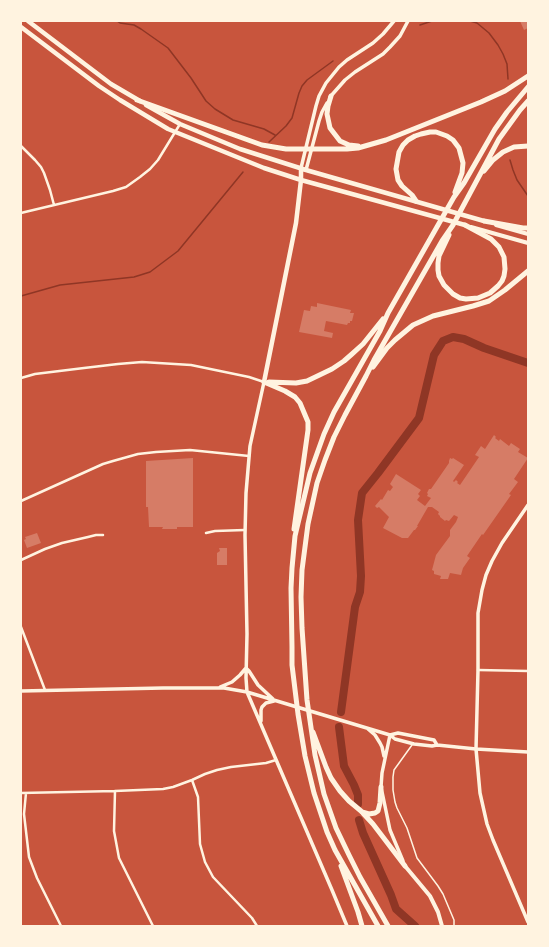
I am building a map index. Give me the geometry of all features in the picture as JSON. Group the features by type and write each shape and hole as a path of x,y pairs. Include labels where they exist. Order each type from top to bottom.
{"highway":[{"path":"28,21 110,84 180,124 240,149 416,202 484,220 528,228"},
{"path":"21,27 110,93 144,115 175,132 264,168 301,180 465,225 491,239 502,252 505,269 502,281 490,293 478,298 460,298 448,290 441,280 438,270 439,256 453,224"},
{"path":"137,100 270,147 286,149 347,149 358,148 402,134 505,91 528,76"},
{"path":"362,926 352,892 322,818 305,756 295,696 292,665 291,607 295,536 310,473 324,434 334,412 454,197 507,112 528,87"},
{"path":"331,96 327,114 330,128 336,138 349,145 357,146 372,144"},
{"path":"388,926 349,855 330,812 324,794 315,755 307,700 303,656 302,597 304,558 308,524 318,483 332,442 345,415 374,360 453,224 499,139 528,101"},
{"path":"416,202 398,180 396,169 397,160 399,152 408,140 414,136 430,132 436,132 447,136 453,140 459,148 463,163 462,173 454,197"},
{"path":"480,176 493,160 503,152 514,147 528,146"},
{"path":"264,382 296,223 303,169"},
{"path":"366,376 388,348 413,325 433,316 489,300 505,290 528,271"},
{"path":"264,382 296,383 307,381 332,369 344,361 363,344 388,313"},
{"path":"264,382 285,391 294,397 300,403 308,422 295,515 295,536"},
{"path":"310,720 320,752 340,791 373,824 405,866"},
{"path":"361,811 369,814 378,811 381,787"},
{"path":"335,850 378,926"}],"main road":[{"path":"303,169 304,156 319,96 326,82 347,60 374,43 394,21"},
{"path":"303,169 310,156 322,112 331,96 345,80 383,54 400,36 408,21"},
{"path":"484,220 492,224 528,234"},
{"path":"465,225 528,243"},
{"path":"264,382 250,446 246,493 247,692 347,926"},
{"path":"528,505 502,543 492,561 482,590 478,613 476,749 480,793 488,824 496,847 528,922"},
{"path":"216,688 232,682 246,668"},
{"path":"246,668 249,670 258,685 274,700"},
{"path":"21,691 224,688 247,692 368,728 390,735 395,739 413,743 432,746 438,745 528,752"},
{"path":"261,724 262,707 266,703 274,700"},
{"path":"368,728 380,743 385,758"},
{"path":"390,735 398,733 434,740 438,745"},
{"path":"390,735 382,773 381,787 390,830 405,866 430,896 438,912 442,926"}],"street":[{"path":"21,213 113,191 126,186 150,169 158,160 180,124"},
{"path":"21,146 41,167 54,205"},
{"path":"21,378 35,374 142,362 192,365 249,376 264,382"},
{"path":"21,501 103,464 138,454 190,450 249,456"},
{"path":"206,533 215,531 246,530"},
{"path":"21,560 62,543 96,535 103,535"},
{"path":"21,627 46,690"},
{"path":"478,670 528,671"},
{"path":"21,792 163,789 173,787 217,770 266,763 276,760"},
{"path":"192,780 198,797 200,844 205,862 213,877 252,918 257,926"},
{"path":"115,791 114,831 118,858 153,926"},
{"path":"26,793 24,814 29,857 37,878 61,926"}],"lane":[{"path":"413,743 394,770 392,777 395,802 407,828 417,858 434,879 443,894 454,920 454,926"}],"building":[{"path":"520,21 528,21 528,28 524,30"},
{"path":"317,303 351,310 350,313 354,313 352,321 350,321 347,325 326,321 324,331 333,333 332,338 299,332 304,310 310,311 311,306 317,307"},
{"path":"494,435 499,441 500,439 509,446 511,443 520,449 518,452 528,458 514,479 518,482 509,494 511,495 467,556 470,558 463,568 461,575 450,573 448,579 440,579 441,576 434,574 434,571 432,570 436,555 450,536 450,530 458,517 454,515 449,521 445,521 438,514 439,512 432,507 428,507 415,530 408,538 402,538 383,528 389,517 379,507 377,508 375,506 381,499 382,500 388,490 390,491 393,487 390,484 396,474 421,490 418,494 420,496 417,500 425,506 431,498 427,496 429,489 431,489 449,463 450,458 453,458 464,465 453,481 454,482 456,480 460,485 479,457 475,455 481,446 485,449"},
{"path":"193,458 193,527 162,529 163,527 149,527 148,507 146,507 146,461"},
{"path":"37,533 41,543 27,548 24,540 26,539 25,537"},
{"path":"219,548 227,548 227,565 217,565 217,553 220,551"}],"waterway":[{"path":"117,21 120,23 134,25 168,48 191,78 206,101 215,109 233,120 264,129 275,135"},
{"path":"420,25 432,21"},
{"path":"470,21 477,23 489,33 498,45 507,64 508,79"},
{"path":"269,142 286,126 292,118 302,86 307,80 333,61"},
{"path":"510,160 517,180 528,196"},
{"path":"21,296 60,285 134,277 150,272 178,251 243,172"},
{"path":"341,712 355,607 360,592 361,576 358,520 362,493 419,418 434,355 443,341 453,337 464,339 484,348 528,363"},
{"path":"339,727 344,766 358,795 358,804"},
{"path":"359,820 363,833 396,909 415,926"}]}
